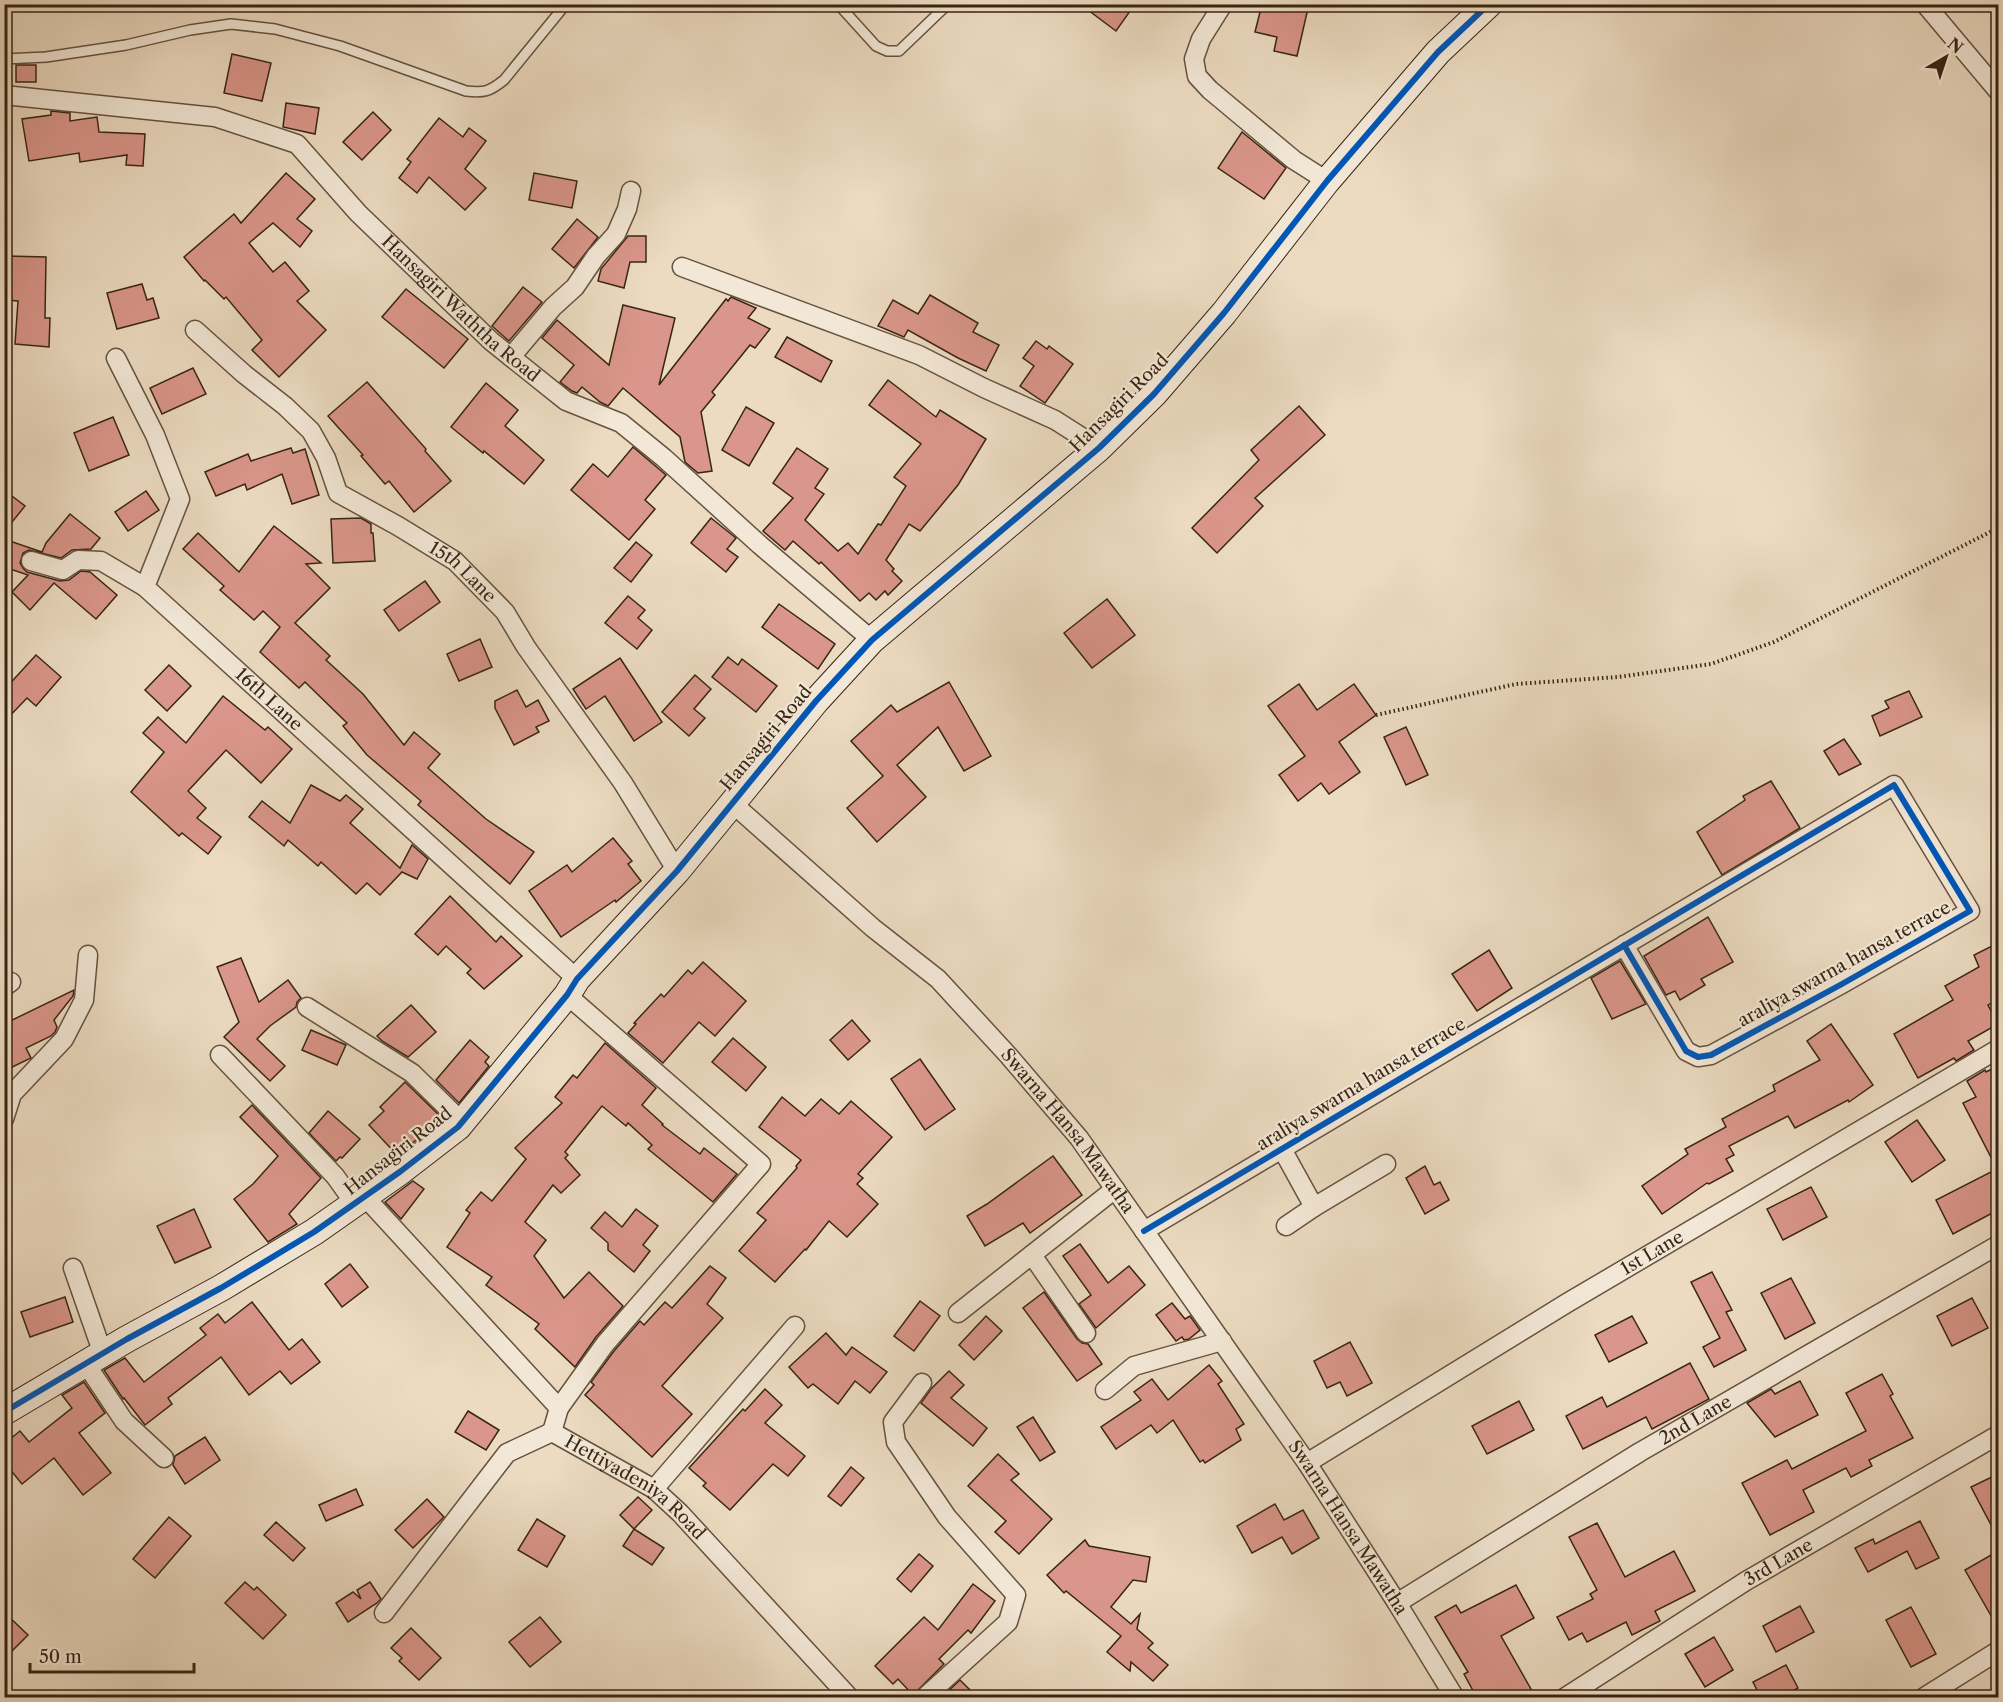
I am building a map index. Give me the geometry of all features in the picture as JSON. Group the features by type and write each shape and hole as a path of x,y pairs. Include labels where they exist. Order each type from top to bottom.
{"street":[{"path":"1223,4 1201,39 1194,59 1197,76 1210,90 1294,160 1327,180"},
{"name":"Hansagiri Road","path":"4,1412 314,1232 401,1172 462,1122 572,987 677,871 816,701 872,640 1099,448 1154,394 1224,313 1327,180 1438,52 1490,4"},
{"path":"1925,4 1998,91"},
{"name":"Hansagiri Waththa Road","path":"4,96 215,117 297,144 358,213 491,341 566,401 621,423 872,640"},
{"path":"511,357 553,307 575,286 596,256 616,234 627,209 631,191"},
{"path":"682,267 919,355 1055,420 1099,448"},
{"name":"15th Lane","path":"195,330 311,431 326,458 338,493 456,561 505,612 526,647 623,783 677,871"},
{"path":"116,358 155,435 180,500 145,587"},
{"name":"16th Lane","path":"31,561 63,570 78,560 101,561 145,587 761,1164 605,1344 559,1408"},
{"name":"araliya swarna hansa terrace","path":"1144,1230 1282,1149 1624,945 1894,785 1970,911 1742,1038 1711,1054 1698,1057 1686,1051 1624,945"},
{"name":"Swarna Hansa Mawatha","path":"732,803 873,928 938,979 1008,1054 1079,1138 1307,1463 1455,1698"},
{"path":"4,1119 12,1094 64,1040 84,1000 88,956"},
{"path":"307,1007 412,1073 462,1122"},
{"name":"1st Lane","path":"1307,1463 1567,1303 1998,1049"},
{"name":"Hettiyadeniya Road","path":"220,1055 559,1408 552,1432 654,1489 680,1513 850,1698"},
{"name":"araliya swarna hansa terrace","path":"1282,1149 1314,1207"},
{"path":"1286,1226 1386,1164"},
{"path":"958,1313 1115,1189"},
{"name":"2nd Lane","path":"1397,1603 1640,1452 1998,1245"},
{"path":"1032,1255 1086,1333"},
{"path":"73,1268 94,1359 124,1421 164,1458"},
{"path":"654,1489 795,1326"},
{"path":"1105,1390 1134,1366 1222,1341"},
{"path":"922,1383 893,1422 896,1442 947,1518 1016,1594 1008,1622 924,1698"},
{"path":"384,1613 507,1453 552,1432"},
{"name":"3rd Lane","path":"1564,1698 1746,1581 1998,1435"},
{"path":"1923,1698 1998,1651"}],"lane":[{"path":"4,59 46,57 126,45 190,30 231,24 275,29 329,43 466,91 483,93 504,80 566,4"},
{"path":"838,4 876,46 887,51 899,51 948,4"}],"path":[{"path":"1376,715 1516,684 1618,677 1711,664 1774,642 1998,528"}],"building":[{"path":"1080,4 1135,4 1116,31"},
{"path":"1262,4 1309,4 1297,56 1274,51 1277,37 1255,32"},
{"path":"232,54 271,63 262,101 224,93"},
{"path":"16,65 36,65 36,82 16,82"},
{"path":"286,103 319,108 315,134 283,127"},
{"path":"51,111 70,113 70,121 97,117 99,132 145,134 143,166 126,165 127,155 80,162 79,153 29,161 22,119 51,115"},
{"path":"373,112 391,130 362,160 343,142"},
{"path":"439,118 463,137 469,128 486,141 465,169 486,188 465,210 429,177 417,193 399,178 411,162 407,159"},
{"path":"1242,132 1286,168 1264,199 1218,168"},
{"path":"286,173 315,199 297,219 312,231 300,247 273,223 249,243 273,272 285,262 309,291 297,301 326,330 279,377 252,350 262,340 226,297 224,299 204,281 184,257 234,214 241,223"},
{"path":"534,173 577,181 572,208 529,200"},
{"path":"577,219 598,237 574,268 552,249"},
{"path":"628,236 646,236 646,262 630,262 624,288 598,281 601,269"},
{"path":"7,256 46,257 45,318 50,318 49,347 15,344 18,301 6,300"},
{"path":"142,284 147,300 153,298 159,318 117,329 107,293"},
{"path":"523,287 542,302 509,341 492,326"},
{"path":"406,289 468,339 444,368 382,317"},
{"path":"930,295 978,323 973,332 999,345 986,371 908,330 904,337 878,326 893,300 918,314"},
{"path":"731,297 756,308 748,318 770,329 755,348 750,345 712,392 715,395 701,412 712,471 698,473 685,462 680,437 623,388 608,406 582,387 577,393 560,382 574,365 542,338 557,320 609,365 623,305 675,318 659,385 726,299 728,301"},
{"path":"787,337 832,361 821,382 775,357"},
{"path":"1036,341 1047,349 1049,346 1073,364 1045,403 1020,386 1034,366 1023,358"},
{"path":"193,368 206,394 162,414 150,388"},
{"path":"888,380 936,417 940,410 986,439 958,485 920,531 909,524 886,560 894,569 892,571 902,581 888,595 885,591 876,600 869,593 860,601 821,562 819,564 793,541 785,550 763,531 793,498 773,483 797,448 828,469 815,488 824,494 805,520 838,551 848,543 858,554 878,524 881,525 906,486 894,477 921,444 869,405"},
{"path":"367,382 451,481 414,512 389,481 385,484 328,416"},
{"path":"486,383 518,410 505,426 544,460 524,484 451,427"},
{"path":"1299,406 1325,435 1255,498 1263,506 1217,553 1192,528 1259,460 1251,450"},
{"path":"746,407 774,423 749,466 722,450"},
{"path":"113,417 129,455 89,471 74,433"},
{"path":"633,447 666,475 645,500 655,509 629,540 571,490 593,464 608,477"},
{"path":"291,448 293,453 305,449 319,495 292,504 282,474 247,490 245,484 216,496 205,472 248,454 251,461"},
{"path":"4,490 25,506 4,532"},
{"path":"146,491 159,510 128,531 115,512"},
{"path":"70,514 100,538 91,549 72,550 61,558 29,550 23,553 20,563 27,572 60,581 69,580 81,571 90,572 117,595 96,619 54,583 30,610 12,592 28,575 4,567 4,539 42,552 46,543"},
{"path":"361,518 371,524 375,561 333,563 331,519"},
{"path":"711,518 736,538 727,549 738,557 726,572 691,543"},
{"path":"274,526 321,563 306,564 330,588 295,623 330,656 326,660 363,694 404,745 414,732 440,754 428,768 486,819 534,852 510,884 418,805 421,801 367,755 343,726 347,723 305,682 299,688 260,652 280,627 263,611 254,620 220,590 224,586 183,549 198,533 239,572"},
{"path":"636,542 652,555 631,582 614,568"},
{"path":"425,581 440,602 399,631 384,610"},
{"path":"628,596 645,610 638,618 652,630 637,649 605,623"},
{"path":"1107,599 1135,635 1092,668 1064,633"},
{"path":"779,604 835,644 818,669 762,627"},
{"path":"480,639 492,667 459,681 447,654"},
{"path":"36,655 61,677 36,706 27,698 4,722 4,690"},
{"path":"728,657 738,665 742,659 777,686 756,712 712,677"},
{"path":"620,658 662,722 634,741 605,696 586,709 573,689"},
{"path":"169,665 191,686 167,711 145,690"},
{"path":"695,675 711,689 694,709 705,718 689,736 662,712"},
{"path":"949,682 991,756 964,771 938,727 897,765 926,797 877,842 847,808 883,776 851,741 891,705 897,712"},
{"path":"1299,684 1317,710 1354,684 1376,715 1339,742 1360,772 1329,794 1321,783 1298,801 1279,775 1305,756 1268,706"},
{"path":"517,690 526,707 538,700 549,721 536,727 539,732 514,745 495,708 495,701"},
{"path":"1909,691 1922,717 1880,736 1872,716 1889,708 1885,701"},
{"path":"223,696 265,730 268,727 292,749 261,783 226,750 188,791 206,808 197,818 221,837 208,854 182,833 179,836 131,792 164,752 143,733 158,717 186,743"},
{"path":"1406,727 1428,775 1406,785 1384,737"},
{"path":"1844,739 1861,764 1839,775 1824,751"},
{"path":"1771,781 1800,828 1722,875 1697,832 1745,800 1743,796"},
{"path":"311,785 340,801 346,795 363,809 350,823 400,868 412,845 428,859 417,879 402,872 380,895 367,883 356,894 321,862 318,866 288,840 284,846 249,817 262,801 290,823"},
{"path":"613,838 632,861 628,864 641,881 616,902 615,900 561,937 529,891 567,865 572,872"},
{"path":"450,896 496,942 501,936 522,956 484,989 467,973 471,969 446,946 438,955 415,934"},
{"path":"1708,917 1733,962 1701,979 1705,985 1680,1000 1675,991 1666,995 1644,956"},
{"path":"1998,943 1998,1000 1988,1005 1998,1024 1968,1041 1974,1050 1918,1078 1894,1034 1953,1000 1945,986 1979,967 1974,955"},
{"path":"1489,950 1512,988 1477,1011 1452,974"},
{"path":"241,958 259,1002 288,980 301,998 296,1007 270,1026 257,1039 285,1066 270,1081 224,1037 239,1022 217,967"},
{"path":"1620,961 1646,1004 1612,1019 1591,978"},
{"path":"703,962 746,1001 715,1036 699,1022 663,1063 628,1033 636,1024 634,1023 661,994 664,997 688,970 692,974"},
{"path":"74,990 73,996 54,1020 57,1027 55,1032 26,1048 31,1058 4,1071 4,1024"},
{"path":"411,1005 436,1032 408,1057 377,1036"},
{"path":"852,1020 870,1041 848,1060 830,1040"},
{"path":"1831,1024 1873,1085 1849,1102 1848,1100 1795,1128 1788,1116 1729,1146 1734,1155 1726,1159 1733,1171 1707,1183 1662,1214 1642,1186 1688,1154 1685,1149 1726,1127 1722,1119 1775,1091 1773,1085 1820,1060 1807,1041"},
{"path":"311,1030 346,1045 337,1065 302,1050"},
{"path":"733,1038 766,1067 746,1091 712,1062"},
{"path":"470,1040 489,1057 485,1062 489,1066 459,1103 436,1080"},
{"path":"605,1043 656,1088 642,1105 662,1125 700,1154 704,1148 737,1174 713,1202 648,1149 652,1145 628,1123 626,1126 602,1106 565,1152 568,1155 565,1158 580,1175 561,1193 553,1185 525,1222 546,1240 534,1256 564,1298 589,1272 623,1306 596,1337 575,1367 535,1329 539,1324 486,1285 492,1277 447,1247 470,1213 466,1210 481,1192 492,1201 526,1159 515,1148 562,1103 555,1097 573,1075 577,1078"},
{"path":"920,1059 955,1109 925,1130 891,1079"},
{"path":"1998,1066 1998,1210 1953,1234 1936,1200 1997,1169 1963,1103 1976,1097 1967,1081 1985,1070 1986,1072"},
{"path":"405,1082 443,1119 397,1155 369,1125 384,1111 380,1107"},
{"path":"782,1097 805,1116 821,1099 839,1114 851,1101 892,1137 858,1174 863,1178 857,1184 878,1204 847,1237 829,1221 806,1250 775,1282 739,1251 766,1220 757,1213 797,1168 801,1160 759,1127"},
{"path":"252,1105 321,1178 289,1214 297,1224 268,1242 234,1199 253,1184 278,1156 240,1117"},
{"path":"328,1111 360,1139 342,1158 336,1161 309,1133"},
{"path":"1917,1120 1945,1160 1912,1182 1885,1142"},
{"path":"1053,1156 1082,1195 1030,1233 1023,1223 985,1246 967,1216"},
{"path":"1425,1166 1434,1185 1440,1182 1449,1200 1425,1214 1406,1178"},
{"path":"413,1181 424,1189 401,1219 385,1202"},
{"path":"1811,1187 1827,1217 1783,1240 1767,1209"},
{"path":"194,1209 211,1247 175,1263 157,1226"},
{"path":"636,1209 658,1226 643,1245 650,1251 634,1272 608,1250 608,1243 591,1228 605,1212 622,1227"},
{"path":"1080,1244 1108,1283 1129,1266 1145,1285 1096,1328 1079,1304 1091,1295 1063,1256"},
{"path":"350,1264 368,1287 342,1307 325,1284"},
{"path":"710,1266 726,1278 707,1304 723,1318 662,1386 692,1414 652,1457 585,1395 594,1385 591,1382 614,1351 640,1321 644,1325 665,1302 672,1308"},
{"path":"1712,1272 1732,1310 1726,1312 1746,1350 1714,1367 1703,1347 1720,1338 1691,1282"},
{"path":"1791,1278 1815,1323 1785,1339 1761,1293"},
{"path":"1044,1292 1077,1339 1088,1344 1102,1364 1077,1381 1023,1308"},
{"path":"65,1297 73,1322 30,1337 21,1312"},
{"path":"1972,1298 1988,1328 1952,1346 1937,1316"},
{"path":"920,1301 940,1316 914,1351 894,1336"},
{"path":"252,1302 289,1350 302,1339 320,1362 291,1384 280,1371 249,1395 221,1357 168,1398 172,1404 145,1425 123,1399 104,1370 125,1358 144,1382 206,1335 200,1328 218,1314 225,1323"},
{"path":"1172,1303 1185,1319 1190,1316 1200,1330 1189,1339 1184,1340 1182,1337 1176,1341 1156,1315"},
{"path":"986,1316 1002,1331 974,1360 959,1345"},
{"path":"1632,1316 1647,1343 1609,1362 1595,1335"},
{"path":"826,1333 846,1355 852,1347 887,1372 870,1393 855,1381 838,1404 813,1384 808,1388 789,1367"},
{"path":"1350,1342 1372,1383 1347,1396 1340,1382 1327,1388 1314,1361"},
{"path":"1690,1363 1709,1399 1652,1429 1646,1417 1583,1449 1566,1416 1602,1397 1607,1407"},
{"path":"1209,1365 1222,1381 1218,1384 1244,1424 1236,1429 1241,1440 1205,1463 1203,1460 1200,1462 1173,1420 1157,1433 1151,1425 1116,1449 1101,1427 1141,1400 1134,1392 1152,1379 1168,1400"},
{"path":"949,1371 964,1385 951,1398 987,1428 973,1446 921,1403"},
{"path":"1882,1374 1893,1394 1890,1396 1913,1438 1869,1460 1872,1466 1851,1477 1846,1468 1803,1490 1814,1512 1770,1535 1742,1483 1787,1460 1792,1469 1866,1431 1846,1393"},
{"path":"1800,1381 1818,1415 1775,1437 1747,1403 1771,1389 1775,1394"},
{"path":"84,1382 105,1413 79,1433 111,1473 83,1495 54,1458 22,1484 4,1462 4,1444 20,1431 29,1442 72,1408 62,1395"},
{"path":"765,1389 782,1405 765,1423 805,1456 788,1476 773,1464 730,1510 703,1486 706,1483 689,1468 743,1409 745,1411"},
{"path":"1519,1401 1534,1430 1487,1454 1472,1426"},
{"path":"468,1411 499,1430 486,1450 455,1432"},
{"path":"1033,1417 1055,1452 1040,1461 1017,1427"},
{"path":"205,1437 220,1460 185,1484 173,1465 175,1456"},
{"path":"998,1454 1019,1474 1011,1480 1052,1519 1019,1554 995,1532 1006,1521 968,1486"},
{"path":"851,1467 864,1478 841,1506 828,1496"},
{"path":"1998,1474 1998,1538 1971,1487"},
{"path":"356,1489 363,1505 326,1521 319,1505"},
{"path":"638,1497 652,1510 634,1529 620,1515"},
{"path":"427,1499 444,1517 413,1548 395,1530"},
{"path":"1275,1504 1284,1520 1303,1510 1319,1538 1292,1554 1282,1537 1252,1553 1237,1526"},
{"path":"169,1517 191,1536 155,1578 133,1559"},
{"path":"537,1519 565,1536 547,1567 518,1550"},
{"path":"1920,1521 1939,1558 1916,1569 1907,1551 1868,1572 1855,1548 1873,1539 1875,1544"},
{"path":"276,1522 305,1548 293,1561 264,1535"},
{"path":"1597,1523 1625,1577 1674,1551 1695,1591 1655,1611 1660,1621 1632,1635 1626,1622 1587,1642 1582,1633 1569,1640 1557,1617 1593,1599 1590,1594 1597,1590 1569,1537"},
{"path":"634,1529 664,1548 652,1565 623,1546"},
{"path":"1085,1540 1089,1546 1150,1557 1146,1582 1133,1580 1111,1607 1131,1624 1140,1614 1137,1629 1153,1643 1148,1648 1168,1665 1153,1681 1131,1662 1130,1671 1107,1652 1121,1636 1066,1591 1064,1593 1047,1575"},
{"path":"1998,1551 1998,1628 1965,1570"},
{"path":"919,1554 933,1566 911,1592 897,1579"},
{"path":"245,1582 254,1590 257,1587 286,1615 263,1639 225,1603"},
{"path":"370,1582 381,1599 348,1622 336,1603 353,1592 361,1599 357,1590"},
{"path":"973,1584 995,1601 971,1633 968,1630 939,1659 944,1664 913,1695 898,1679 893,1684 875,1666 924,1617 938,1630"},
{"path":"1516,1585 1534,1618 1501,1636 1536,1698 1477,1698 1464,1674 1468,1672 1435,1617 1456,1605 1461,1613"},
{"path":"1800,1606 1814,1632 1776,1652 1763,1626"},
{"path":"1911,1607 1936,1654 1911,1667 1886,1620"},
{"path":"4,1612 28,1635 4,1659"},
{"path":"540,1617 561,1642 530,1667 509,1642"},
{"path":"411,1628 441,1658 419,1680 399,1661 402,1658 391,1648"},
{"path":"1714,1637 1733,1670 1705,1687 1685,1654"},
{"path":"1786,1665 1798,1688 1781,1698 1761,1698 1753,1682"},
{"path":"960,1680 978,1698 941,1698"}],"cycle path":[{"path":"4,1412 314,1232 401,1171 458,1127 567,995 577,979 677,871 816,701 872,640 1099,448 1154,394 1224,313 1327,181 1438,52 1489,4"},
{"path":"1144,1231 1613,953 1706,897 1894,785 1970,911 1711,1055 1698,1057 1686,1051 1624,945"}]}
